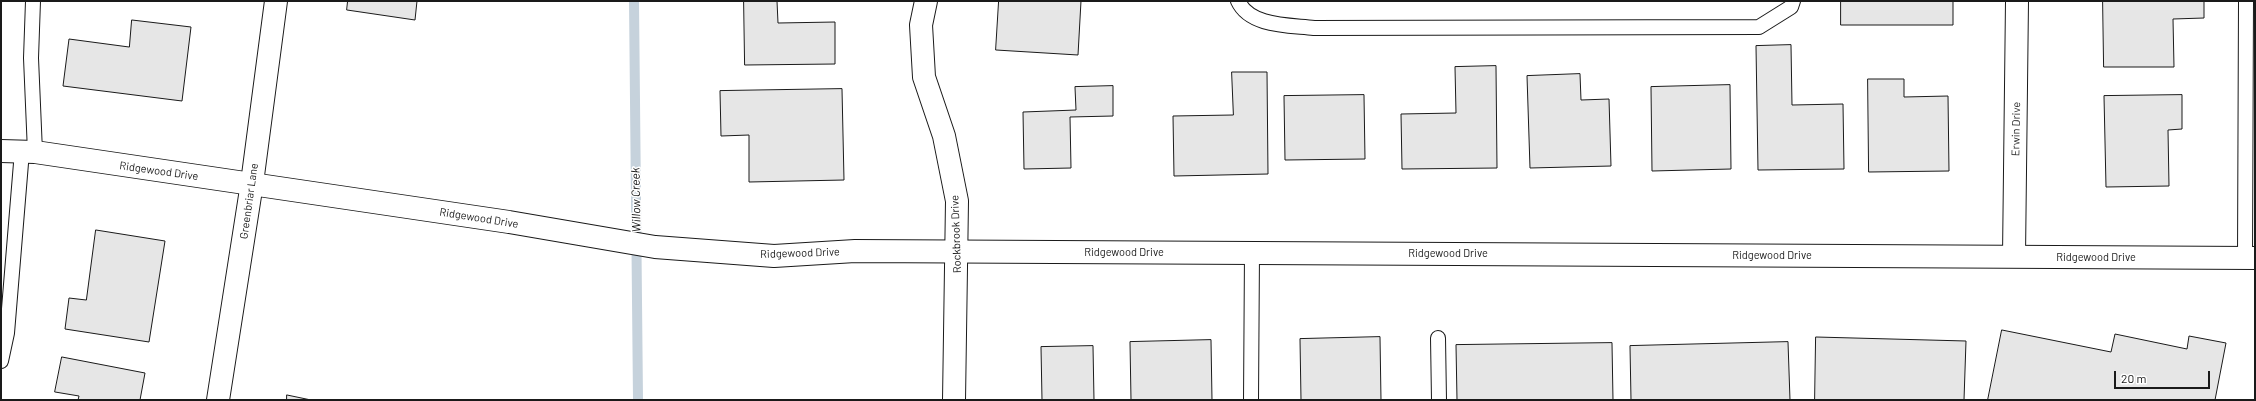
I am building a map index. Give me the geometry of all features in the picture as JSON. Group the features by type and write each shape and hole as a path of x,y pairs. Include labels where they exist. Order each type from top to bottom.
{"street":[{"name":"Greenbriar Lane","path":"218,400 252,183 276,1"},
{"name":"Rockbrook Drive","path":"926,1 921,24 924,77 944,136 956,201 957,252 954,400"},
{"name":"Erwin Drive","path":"2014,256 2017,1"},
{"name":"Ridgewood Drive","path":"1,151 29,152 252,183 655,247 774,256 854,251 2250,257"}],"lane":[{"path":"1,361 7,333 29,152 33,1"},
{"path":"1238,1 1241,8 1266,22 1314,28 1758,27 1791,7 1793,1"},
{"path":"2246,1 2250,257"},
{"path":"1251,400 1252,252"},
{"path":"1438,338 1439,400"}],"building":[{"path":"348,1 417,1 415,20 347,10"},
{"path":"744,1 777,1 778,23 835,22 835,64 745,65"},
{"path":"999,1 1081,1 1078,55 996,50"},
{"path":"1841,1 1953,1 1953,25 1841,25"},
{"path":"2103,1 2204,1 2204,18 2173,19 2174,67 2104,67"},
{"path":"132,20 191,27 182,101 63,86 69,39 129,47"},
{"path":"1791,45 1792,105 1843,104 1844,169 1758,170 1756,46"},
{"path":"1496,66 1497,168 1402,169 1401,114 1456,113 1455,67"},
{"path":"1232,72 1267,72 1268,174 1174,176 1173,116 1233,115"},
{"path":"1580,74 1581,100 1609,99 1611,166 1530,168 1527,76"},
{"path":"1868,79 1904,79 1904,97 1948,96 1949,171 1869,172"},
{"path":"1730,85 1731,169 1652,171 1651,87"},
{"path":"1113,86 1113,116 1070,117 1071,168 1024,169 1023,112 1076,110 1075,87"},
{"path":"842,89 844,180 749,182 749,135 721,136 720,91"},
{"path":"1364,95 1365,159 1285,160 1284,96"},
{"path":"2182,95 2182,129 2168,130 2169,186 2106,187 2104,96"},
{"path":"96,230 165,241 149,342 65,329 69,298 86,300"},
{"path":"2002,330 2111,352 2115,334 2187,349 2189,336 2226,343 2215,400 1988,400"},
{"path":"1380,337 1381,400 1301,400 1300,339"},
{"path":"1816,337 1966,341 1964,400 1815,400"},
{"path":"1211,340 1212,400 1131,400 1130,342"},
{"path":"1788,342 1790,400 1631,400 1630,346"},
{"path":"1612,343 1613,400 1457,400 1456,345"},
{"path":"1093,346 1094,400 1042,400 1041,347"},
{"path":"62,357 145,373 140,400 78,400 79,396 55,392"},
{"path":"287,395 311,400 287,400"}],"waterway":[{"name":"Willow Creek","path":"634,1 638,400"}]}
